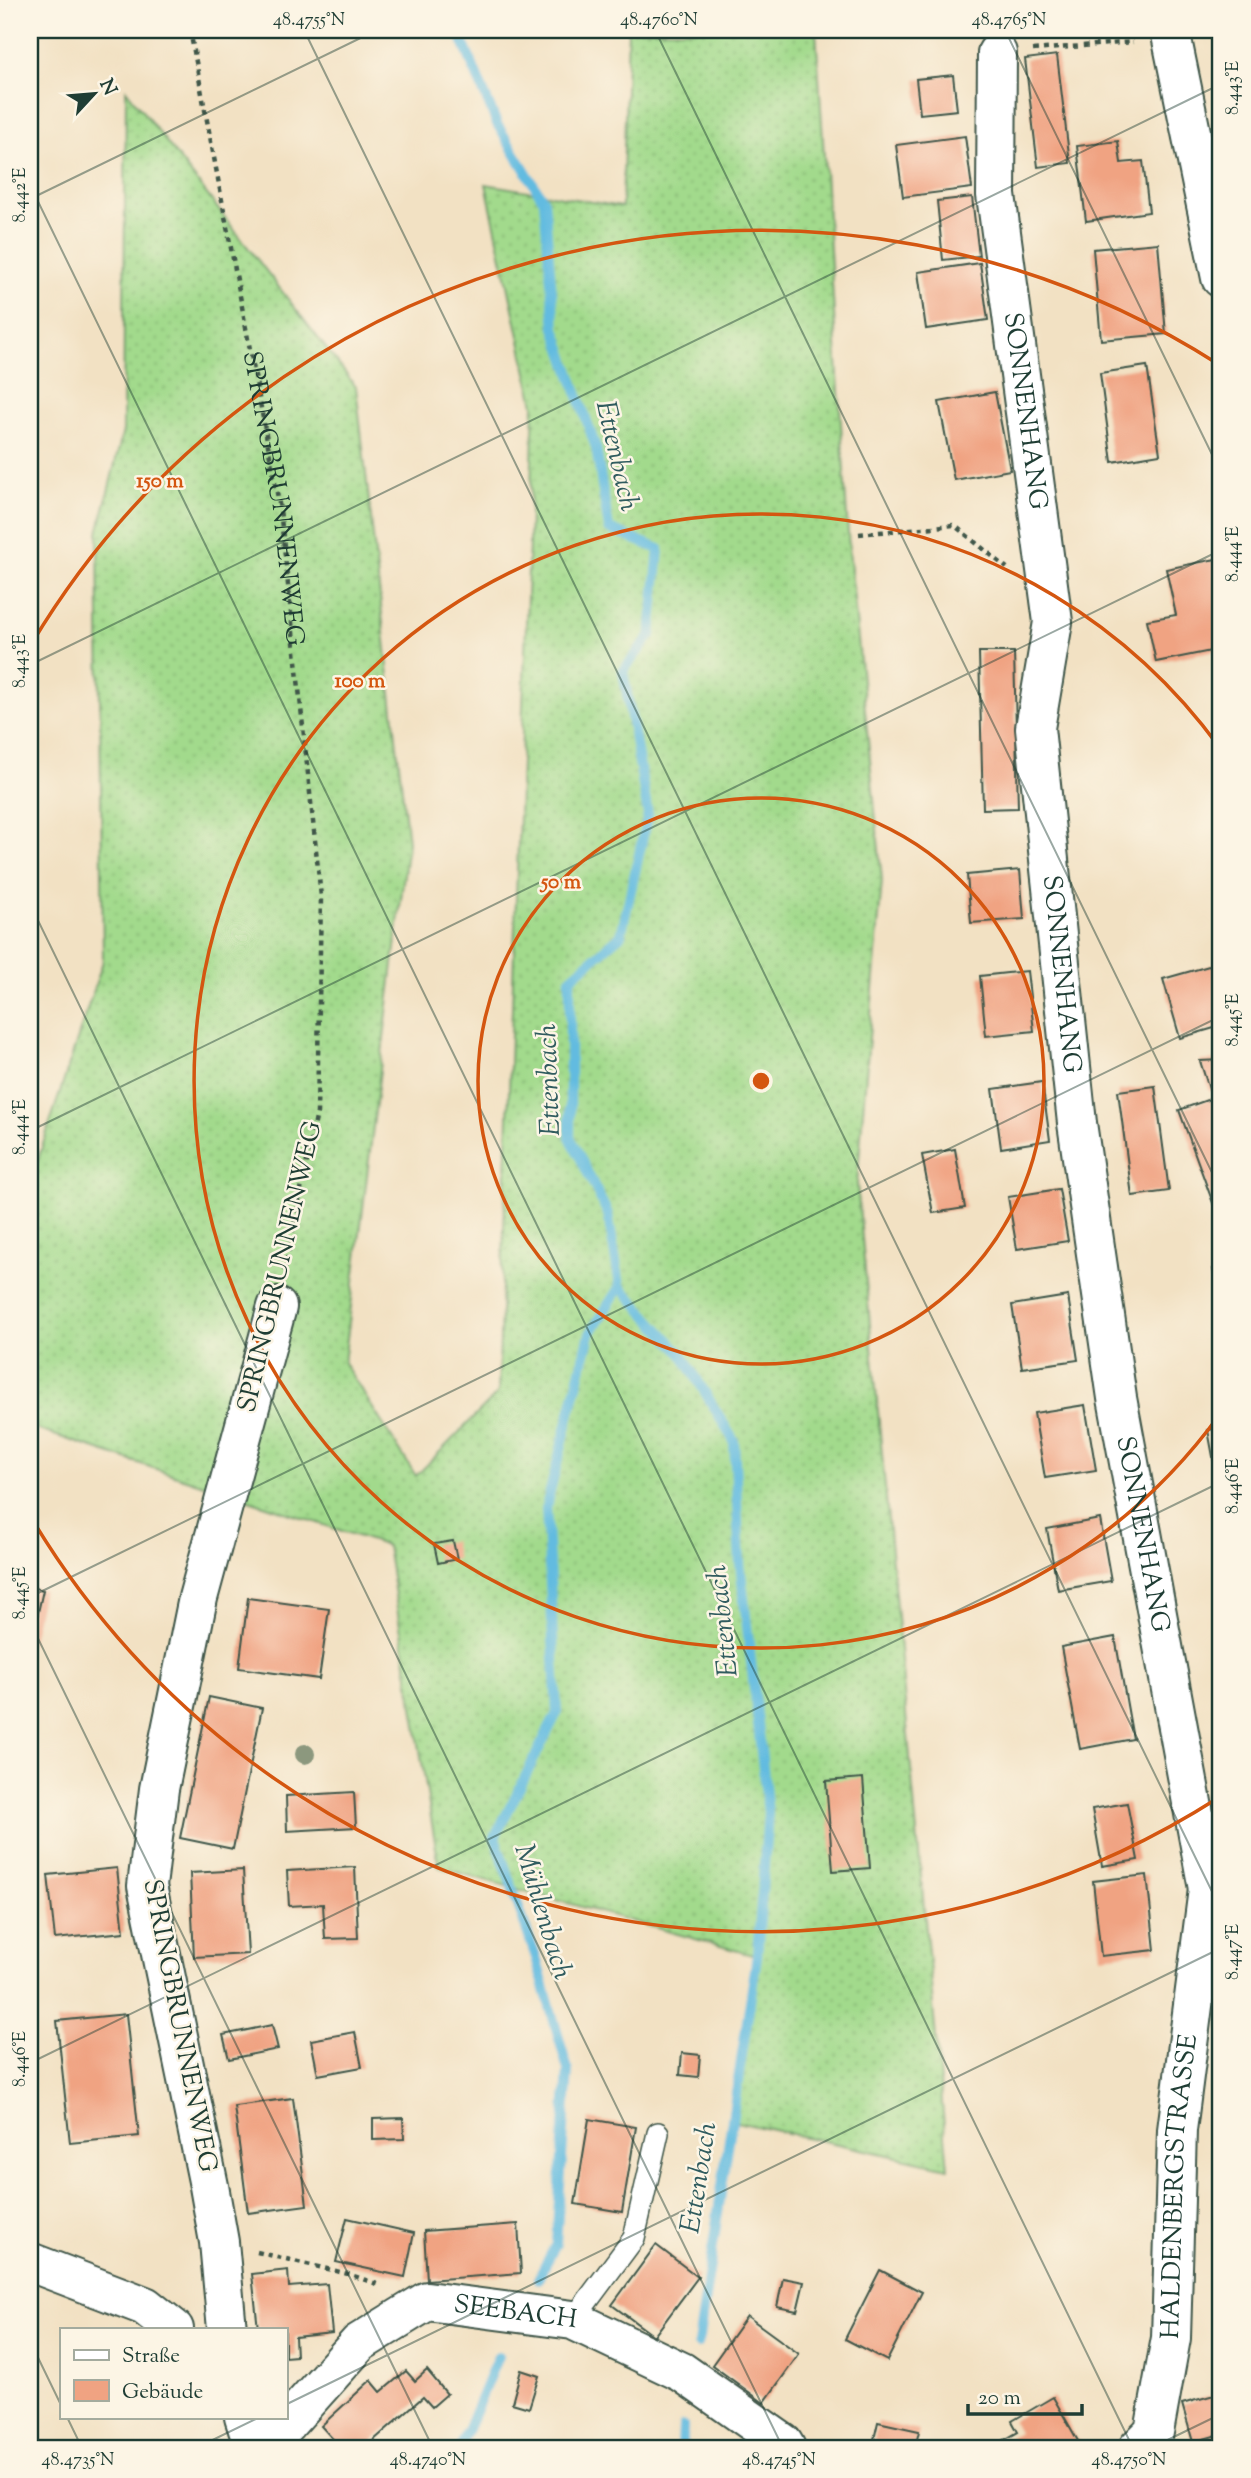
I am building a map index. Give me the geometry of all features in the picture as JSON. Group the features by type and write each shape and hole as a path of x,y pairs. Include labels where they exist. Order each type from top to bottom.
{"street":[{"path":"1171,34 1221,278"},
{"name":"SONNENHANG","path":"998,53 996,195 1053,622 1035,728 1074,1096 1117,1398 1208,1889"},
{"name":"SPRINGBRUNNENWEG","path":"228,2328 219,2242 147,1886 159,1789 198,1598 277,1307"},
{"name":"HALDENBERGSTRASSE","path":"1138,2448 1154,2432 1171,2338 1177,2130 1208,1889 1221,1838"},
{"path":"30,2262 145,2306 173,2328"},
{"name":"SEEBACH","path":"265,2448 359,2343 427,2301 573,2320 682,2372 783,2443 786,2448"},
{"path":"244,2418 254,2448"}],"lane":[{"path":"573,2320 634,2238 658,2133"}],"path":[{"name":"SPRINGBRUNNENWEG","path":"190,30 280,509 321,897 317,1113 277,1307"},
{"path":"998,53 1171,34"},
{"path":"859,534 954,525 1011,570"},
{"path":"219,2242 348,2274 427,2301"}],"green space":[{"path":"628,30 816,30 849,549 882,880 857,1184 948,2168 732,2121 756,1956 439,1867 387,1546 30,1427 30,1184 103,961 98,533 123,431 126,90 356,387 408,842 344,1363 416,1476 498,1393 534,405 486,184 622,207"}],"building":[{"path":"1057,55 1070,163 1038,167 1025,59"},
{"path":"953,75 957,110 920,114 916,79"},
{"path":"965,136 972,188 903,197 896,145"},
{"path":"1118,141 1121,163 1143,161 1149,212 1086,221 1077,146"},
{"path":"972,197 979,256 943,260 937,201"},
{"path":"1158,243 1166,334 1101,340 1093,249"},
{"path":"980,263 988,320 926,329 918,272"},
{"path":"1147,366 1160,454 1112,462 1100,373"},
{"path":"995,392 1010,470 954,480 939,402"},
{"path":"1221,558 1221,649 1156,662 1147,620 1176,615 1166,569"},
{"path":"979,652 1014,652 1018,808 983,809"},
{"path":"1221,748 1221,792 1220,792 1212,750"},
{"path":"1020,870 1024,919 971,923 967,875"},
{"path":"1216,964 1221,982 1221,1026 1180,1038 1163,979"},
{"path":"1027,971 1034,1031 986,1036 980,976"},
{"path":"1221,1060 1221,1088 1210,1092 1200,1061"},
{"path":"1042,1082 1050,1140 1001,1148 993,1089"},
{"path":"1155,1086 1169,1191 1132,1196 1118,1091"},
{"path":"1221,1095 1221,1210 1216,1211 1179,1110"},
{"path":"955,1149 965,1208 933,1213 922,1155"},
{"path":"1059,1189 1068,1241 1017,1249 1008,1197"},
{"path":"1221,1267 1221,1305 1220,1305 1213,1269"},
{"path":"1068,1296 1078,1360 1022,1368 1012,1305"},
{"path":"1085,1405 1096,1470 1045,1478 1034,1413"},
{"path":"1221,1428 1221,1461 1214,1462 1208,1430"},
{"path":"1100,1519 1111,1581 1058,1590 1047,1529"},
{"path":"453,1541 457,1559 438,1563 434,1544"},
{"path":"30,1587 43,1590 31,1644 30,1644"},
{"path":"248,1598 329,1609 319,1679 239,1668"},
{"path":"1115,1637 1133,1739 1080,1749 1061,1647"},
{"path":"1221,1652 1221,1674 1215,1672"},
{"path":"209,1697 262,1708 233,1849 180,1838"},
{"path":"863,1778 870,1868 833,1871 826,1781"},
{"path":"354,1792 356,1827 287,1831 286,1796"},
{"path":"1127,1803 1138,1860 1102,1866 1092,1809"},
{"path":"355,1867 358,1938 325,1939 323,1904 289,1906 287,1871"},
{"path":"117,1868 124,1932 55,1939 48,1875"},
{"path":"243,1870 248,1954 194,1957 190,1873"},
{"path":"1147,1875 1155,1950 1101,1956 1093,1881"},
{"path":"126,2014 139,2136 70,2143 57,2021"},
{"path":"272,2025 278,2049 229,2059 223,2035"},
{"path":"355,2032 362,2067 318,2075 311,2040"},
{"path":"682,2053 700,2055 698,2077 680,2075"},
{"path":"293,2098 307,2205 248,2213 234,2106"},
{"path":"403,2118 404,2139 373,2140 373,2119"},
{"path":"589,2119 636,2127 622,2212 575,2204"},
{"path":"347,2218 414,2233 405,2277 336,2262"},
{"path":"518,2224 521,2273 427,2280 424,2231"},
{"path":"656,2245 698,2277 654,2336 612,2305"},
{"path":"288,2270 289,2287 327,2284 332,2333 295,2337 296,2356 287,2357 287,2328 258,2328 252,2274"},
{"path":"880,2270 922,2292 887,2361 845,2339"},
{"path":"783,2278 804,2282 797,2311 777,2307"},
{"path":"747,2316 799,2354 764,2403 712,2365"},
{"path":"427,2370 447,2394 432,2407 423,2397 365,2448 341,2448 321,2426 371,2380 381,2392 406,2371 415,2381"},
{"path":"521,2370 539,2376 529,2408 512,2403"},
{"path":"1221,2393 1221,2434 1193,2442 1182,2404"},
{"path":"1053,2397 1082,2448 1001,2448 999,2443 1018,2432 1012,2421"},
{"path":"878,2422 919,2431 915,2448 872,2448"}],"waterway":[{"name":"Ettenbach","path":"458,30 497,124 544,201 555,328 596,448 609,529 659,549 651,635 623,671 648,814 621,935 570,979 570,1137 608,1214 620,1286 682,1354 734,1441 740,1563 768,1813 757,1956 698,2344"},
{"name":"Mühlenbach","path":"538,2279 556,2244 568,2070 536,1958 495,1837 557,1713 546,1507 590,1334 620,1286"},
{"name":"Mühlenbach","path":"460,2448 498,2356"},
{"name":"Ettenbach","path":"682,2448 683,2426"}]}
